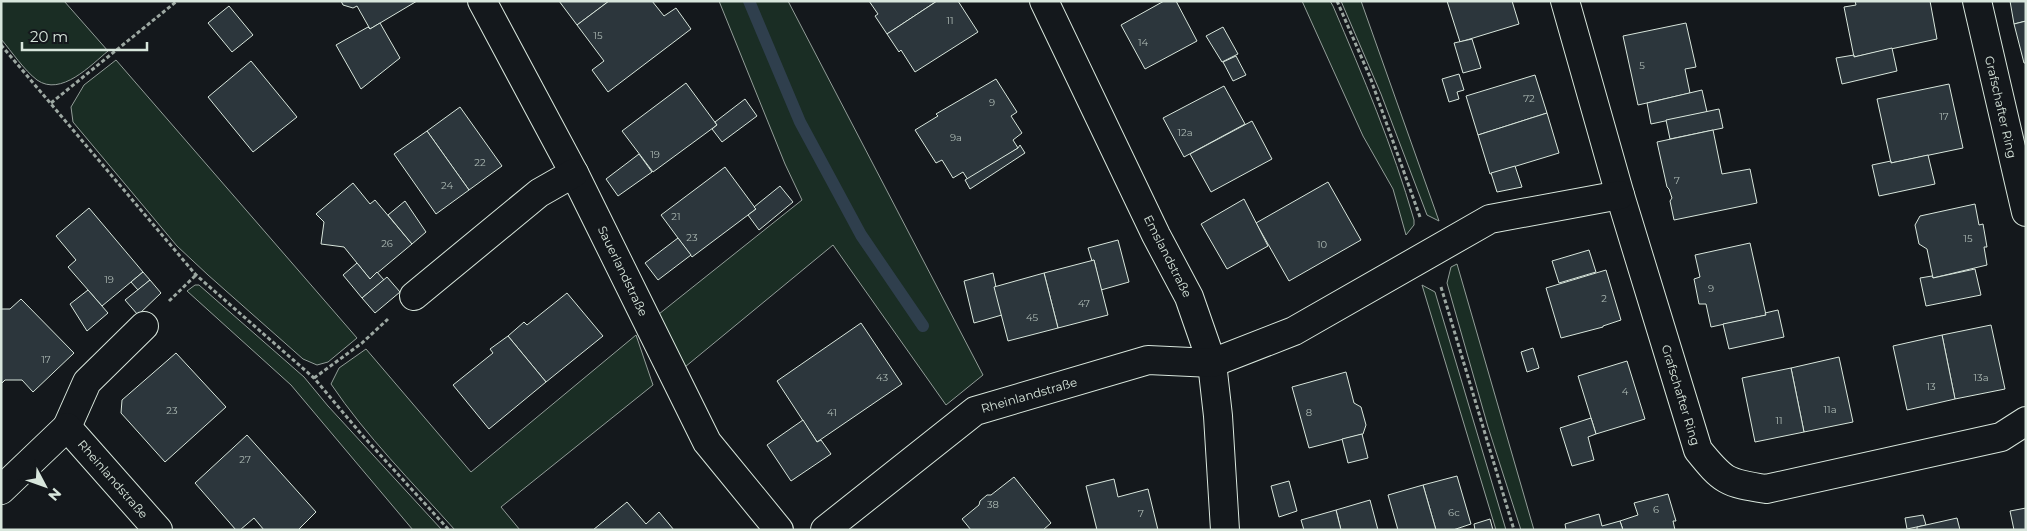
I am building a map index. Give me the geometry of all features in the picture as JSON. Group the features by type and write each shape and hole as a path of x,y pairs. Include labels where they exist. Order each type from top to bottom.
{"street":[{"name":"Sauerlandstraße","path":"482,1 574,172 707,442 779,530"},
{"name":"Emslandstraße","path":"1044,1 1156,235 1189,297 1212,363 1218,416 1225,530"},
{"name":"Grafschafter Ring","path":"1565,1 1620,195 1698,450 1716,472 1735,484 1766,489 2001,437 2026,421"},
{"name":"Grafschafter Ring","path":"1977,1 2026,212"},
{"path":"414,296 539,193 574,172"},
{"path":"1212,363 1294,331 1490,219 1620,195"},
{"path":"1,490 67,427 86,382 144,326"},
{"name":"Rheinlandstraße","path":"825,530 975,411 1148,360 1212,363"},
{"name":"Rheinlandstraße","path":"67,427 158,530"}],"path":[{"path":"52,103 177,1"},
{"path":"1,45 196,275 314,378 362,435 449,530"},
{"path":"314,378 362,343 414,296"}],"green space":[{"path":"1,1 64,1 108,51 84,71 66,82 56,85 46,84 37,80 1,39"},
{"path":"719,1 788,1 983,375 946,405 833,245 685,367 659,314 802,200 785,164"},
{"path":"1302,1 1330,1 1333,6 1377,112 1406,193 1414,225 1406,235 1393,189 1363,136"},
{"path":"1341,1 1361,1 1439,221 1427,215 1381,94"},
{"path":"116,60 357,338 328,362 317,365 303,359 177,246 73,122 71,107 84,85"},
{"path":"1457,264 1534,530 1521,530 1488,427 1447,283 1451,267"},
{"path":"195,285 199,285 304,377 328,406 442,530 413,530 291,385 187,291"},
{"path":"1422,285 1435,292 1506,530 1496,530"},
{"path":"636,335 653,385 501,507 520,530 455,530 374,440 331,384 339,368 366,349 471,472"}],"building":[{"path":"341,1 417,1 370,29 357,6 353,8 343,5"},
{"path":"559,1 609,1 577,25"},
{"path":"609,1 652,1 664,16 676,8 691,29 608,92 592,70 604,61 577,25"},
{"path":"869,1 937,1 887,34 875,16 878,14"},
{"path":"937,1 958,1 978,32 915,72 901,50 899,52 887,34"},
{"path":"1164,1 1176,1 1197,41 1145,69 1121,25"},
{"path":"1447,1 1512,1 1519,24 1460,42"},
{"path":"1855,1 1930,1 1937,39 1854,57 1844,7 1856,5"},
{"path":"2010,1 2026,1 2026,21 2014,24"},
{"path":"229,6 253,35 232,52 208,23"},
{"path":"2026,21 2026,63 2024,63 2014,24"},
{"path":"380,23 400,58 361,89 336,45 368,27 370,29"},
{"path":"1686,23 1696,67 1685,69 1690,93 1638,105 1623,36"},
{"path":"1223,27 1238,54 1222,62 1206,36"},
{"path":"1472,39 1481,68 1463,73 1454,43"},
{"path":"1892,48 1897,71 1842,84 1836,58 1854,55 1854,57"},
{"path":"1236,56 1246,75 1233,81 1223,62"},
{"path":"251,61 297,117 253,152 208,97"},
{"path":"1459,74 1464,90 1457,92 1459,99 1449,102 1442,79"},
{"path":"1535,75 1547,113 1478,135 1466,96"},
{"path":"996,79 1017,112 1011,116 1022,133 1013,140 1018,148 968,180 963,172 953,178 942,160 936,163 915,130 938,116 936,114"},
{"path":"686,83 717,125 653,172 622,131"},
{"path":"1949,84 1963,148 1891,163 1877,99"},
{"path":"1224,86 1245,124 1184,157 1163,118"},
{"path":"1702,90 1707,112 1651,124 1647,103"},
{"path":"745,99 757,116 722,142 712,129 717,125 715,122"},
{"path":"460,107 502,166 469,190 427,131"},
{"path":"1719,109 1723,128 1670,139 1666,120"},
{"path":"1547,113 1559,153 1490,174 1478,135"},
{"path":"1252,121 1272,159 1211,192 1190,154"},
{"path":"1713,130 1722,174 1750,169 1757,203 1674,220 1670,201 1672,198 1667,187 1657,142"},
{"path":"427,131 469,190 436,214 394,154"},
{"path":"1020,145 1025,153 970,189 965,180"},
{"path":"639,154 652,172 618,196 606,179"},
{"path":"1928,155 1935,184 1879,196 1872,165"},
{"path":"1515,166 1522,187 1497,192 1491,173"},
{"path":"725,167 756,209 692,257 661,215"},
{"path":"1328,182 1361,240 1289,281 1256,223"},
{"path":"353,183 370,204 375,200 412,244 370,279 344,247 321,244 324,222 316,214"},
{"path":"780,186 793,202 759,230 748,215 756,209 754,207"},
{"path":"1244,199 1268,246 1227,269 1201,224"},
{"path":"405,201 426,232 412,244 388,215"},
{"path":"1975,204 1979,225 1983,224 1987,247 1984,247 1987,265 1933,278 1927,249 1919,244 1915,225 1920,216"},
{"path":"89,208 143,272 102,306 68,267 76,260 56,236"},
{"path":"678,238 691,255 658,280 645,263"},
{"path":"1118,240 1129,282 1101,290 1094,260 1092,261 1088,248"},
{"path":"1750,243 1766,315 1711,327 1706,304 1699,304 1694,279 1700,277 1695,255"},
{"path":"1589,250 1596,272 1559,283 1552,261"},
{"path":"1094,260 1108,315 1058,328 1044,273"},
{"path":"357,263 370,279 377,272 384,280 362,298 343,275"},
{"path":"1975,269 1981,295 1926,306 1920,278 1932,276 1933,278"},
{"path":"1606,270 1621,320 1603,327 1561,338 1546,288"},
{"path":"143,272 150,280 138,290 131,282"},
{"path":"993,273 1002,315 974,323 964,281"},
{"path":"1044,273 1058,328 1008,341 994,287"},
{"path":"387,277 400,292 375,313 362,298"},
{"path":"150,280 161,293 138,315 125,300"},
{"path":"88,290 108,313 87,331 70,304"},
{"path":"567,293 603,336 546,382 508,336 524,322 527,325"},
{"path":"21,299 74,353 33,392 22,380 5,380 1,384 1,309 10,309"},
{"path":"1778,310 1784,337 1729,349 1723,324 1766,315 1765,313"},
{"path":"861,323 902,384 817,442 777,381"},
{"path":"1991,325 2005,389 1955,399 1942,335"},
{"path":"1942,335 1955,399 1907,410 1893,346"},
{"path":"508,336 546,382 489,429 453,385 493,353 490,349"},
{"path":"1533,348 1539,368 1527,372 1521,352"},
{"path":"176,353 226,407 165,462 121,413 122,400"},
{"path":"1839,357 1853,422 1804,432 1791,368"},
{"path":"1627,361 1645,419 1596,434 1578,376"},
{"path":"1791,368 1804,432 1755,442 1742,378"},
{"path":"1346,372 1354,403 1361,407 1366,425 1363,434 1309,448 1292,387"},
{"path":"1591,418 1596,434 1588,437 1594,460 1572,466 1560,428"},
{"path":"803,420 817,442 821,440 831,454 791,481 767,445"},
{"path":"1362,434 1368,458 1348,463 1342,439"},
{"path":"247,435 316,512 298,530 264,530 254,518 240,530 236,530 195,483"},
{"path":"1457,476 1471,524 1453,530 1436,530 1423,485"},
{"path":"1014,477 1051,523 1043,530 971,530 962,519 979,505 980,501 987,495 991,495"},
{"path":"1114,479 1118,497 1148,489 1158,530 1097,530 1086,486"},
{"path":"1289,481 1297,511 1279,517 1271,486"},
{"path":"1423,485 1436,530 1398,530 1388,495"},
{"path":"1668,494 1676,521 1673,521 1675,530 1623,530 1620,521 1638,515 1634,503"},
{"path":"1370,500 1378,530 1341,530 1336,510"},
{"path":"627,502 646,524 659,512 674,530 593,530"},
{"path":"2026,508 2026,530 2014,530 2010,511"},
{"path":"1336,510 1341,530 1304,530 1301,520"},
{"path":"1599,514 1602,526 1620,521 1623,530 1566,530 1565,524"},
{"path":"1923,515 1926,525 1907,529 1905,518"},
{"path":"1957,518 1960,530 1917,530 1917,527"},
{"path":"1490,519 1493,530 1475,530 1474,524"}],"waterway":[{"path":"749,1 800,122 861,235 923,326"}]}
